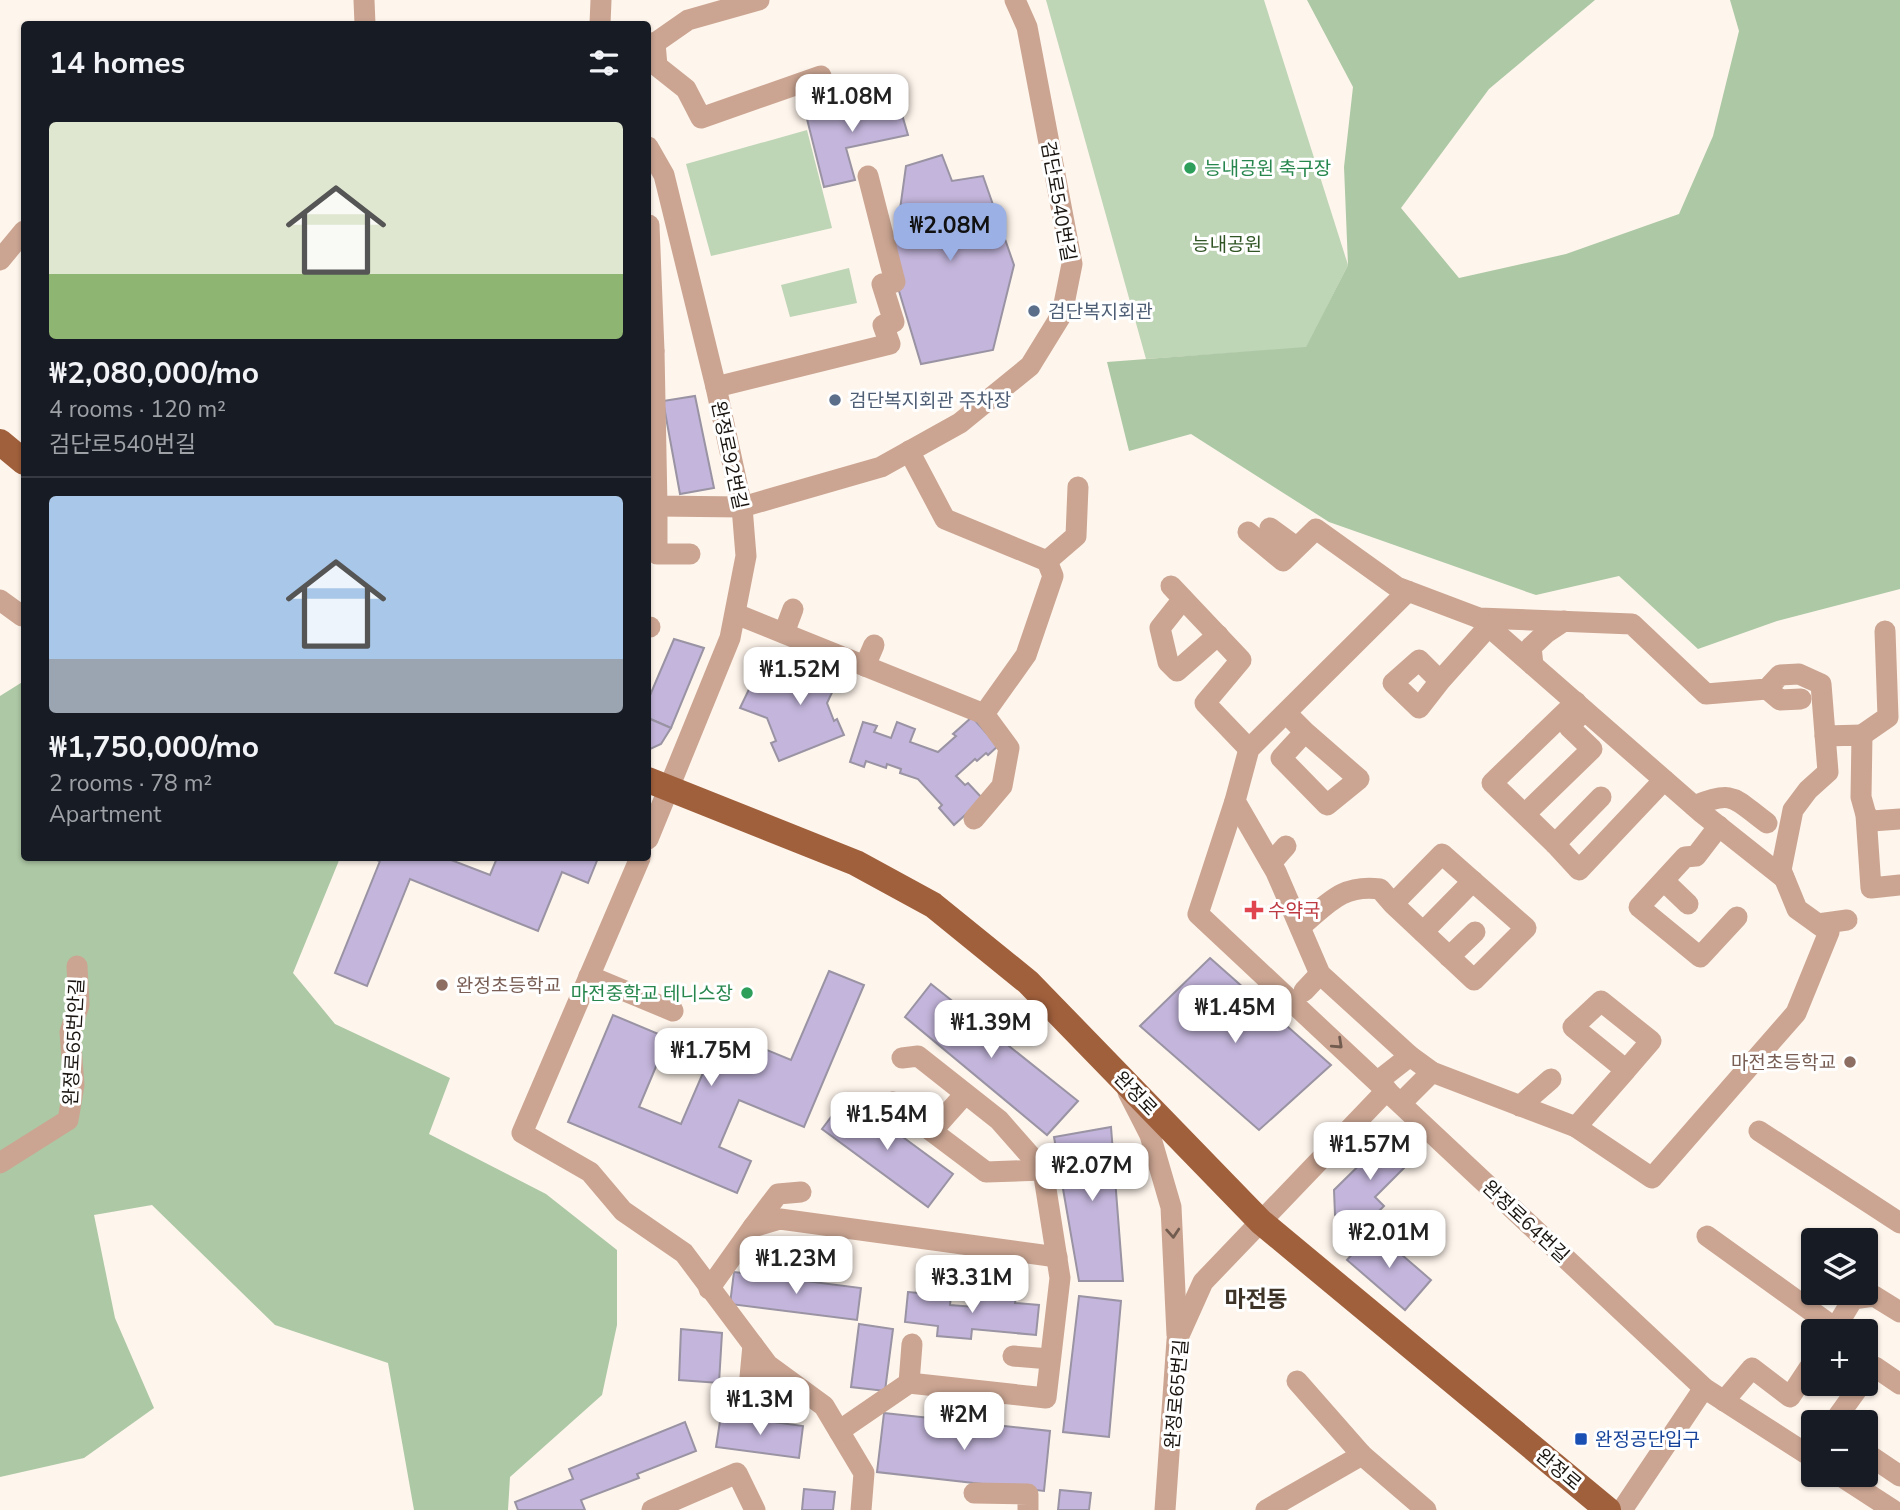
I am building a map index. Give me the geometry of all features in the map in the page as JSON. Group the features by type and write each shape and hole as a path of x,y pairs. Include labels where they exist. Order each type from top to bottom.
{"main road":[{"path":"0,442 21,460"},
{"name":"완정로","path":"658,785 856,863 933,905 1028,982 1261,1222 1608,1510"}],"street":[{"path":"364,0 365,21"},
{"path":"600,21 601,0"},
{"path":"759,0 687,10 651,43 657,66 687,89 701,118 821,76"},
{"name":"검단로540번길","path":"657,506 742,507 881,467 960,423 1030,366 1062,314 1072,264 1027,27 1015,0"},
{"name":"완정로92번길","path":"651,151 664,175 716,387 742,507 746,556 730,638 680,763 658,785 651,823"},
{"path":"716,387 890,344 883,325 894,323 882,284 895,282 869,176"},
{"path":"3,250 21,234"},
{"path":"651,351 657,506 652,556 690,554"},
{"path":"909,451 945,519 1046,561 1052,576 1026,655 984,714"},
{"path":"1046,561 1076,536 1078,488"},
{"path":"1270,528 1296,547"},
{"path":"1248,532 1283,561 1316,529 1397,587 1484,622 1694,806 1784,878"},
{"path":"1408,591 1249,749 1235,802 1271,863 1320,974 1410,1056 1432,1072 1576,1126 1653,1178 1796,1013 1829,932 1797,909 1781,870 1793,810 1808,790 1828,772 1821,684 1800,674 1780,676 1767,689 1706,694 1632,624 1484,622"},
{"path":"1218,635 1177,671 1168,662 1160,628 1177,593 1218,635 1241,660 1205,703 1249,749"},
{"path":"0,600 21,615"},
{"path":"784,633 793,609"},
{"path":"736,614 984,714 1009,748 1002,786 974,819"},
{"path":"1533,665 1531,647 1564,621"},
{"path":"1440,681 1484,622"},
{"path":"1825,736 1862,735 1894,717 1885,631"},
{"path":"865,666 874,646"},
{"path":"1767,689 1780,701 1801,699"},
{"path":"1525,814 1592,748 1569,727 1580,706"},
{"path":"1580,706 1492,783 1579,870 1664,780"},
{"path":"1286,713 1305,732"},
{"path":"1862,735 1861,797 1866,815 1871,888 1900,885"},
{"path":"1555,844 1601,797"},
{"path":"1694,806 1716,797 1731,797 1767,823"},
{"name":"완정로64번길","path":"1235,802 1198,914 1704,1388 1801,1450"},
{"path":"1866,815 1872,821 1900,819"},
{"path":"1719,826 1696,856 1685,857 1639,907 1700,957 1737,917"},
{"path":"1271,863 1286,846"},
{"path":"1300,927 1345,891 1364,887 1380,889 1393,904 1474,980 1526,928 1442,854 1393,904"},
{"path":"639,861 522,1133 590,1172 623,1211 684,1253 768,1365 824,1406 864,1473 861,1510"},
{"path":"1423,932 1473,881"},
{"path":"1664,881 1688,904"},
{"path":"1818,924 1847,920"},
{"path":"1449,957 1475,932"},
{"name":"완정로65번안길","path":"0,1163 68,1120 74,1085 70,1032 79,1005 77,966"},
{"path":"1304,991 1320,974"},
{"path":"589,976 673,1011"},
{"path":"839,1431 909,1384 1046,1398 1060,1278 1043,1170 999,1120 931,1064 918,1056 902,1058"},
{"path":"1261,1222 1389,1092 1410,1056"},
{"path":"1576,1126 1626,1070"},
{"path":"1389,1092 1432,1072"},
{"path":"1120,1077 1150,1135 1171,1207 1177,1340"},
{"path":"1520,1106 1550,1079"},
{"path":"932,1132 965,1094"},
{"path":"892,1101 986,1172 1043,1170"},
{"path":"1759,1131 1900,1223"},
{"path":"709,1289 778,1194 801,1192"},
{"path":"753,1227 780,1219 1057,1258"},
{"name":"완정로65번길","path":"1165,1510 1177,1340 1203,1282 1261,1222"},
{"path":"1707,1236 1819,1319"},
{"path":"1878,1298 1900,1312"},
{"path":"909,1384 912,1344"},
{"path":"753,1345 750,1377 771,1384"},
{"path":"1013,1356 1051,1359"},
{"path":"1724,1401 1752,1368 1790,1397 1801,1380"},
{"path":"1878,1369 1900,1384"},
{"path":"1297,1381 1362,1455 1426,1510"},
{"path":"1622,1510 1704,1388"},
{"path":"1266,1510 1362,1455"},
{"path":"1878,1460 1900,1476"},
{"path":"652,1510 737,1472 755,1510"},
{"path":"1858,1487 1893,1510"},
{"path":"974,1493 1028,1494 1028,1510"}],"green space":[{"name":"능내공원","path":"1046,0 1264,0 1348,265 1306,348 1146,359"},
{"path":"1307,0 1595,0 1489,89 1401,208 1459,278 1566,254 1679,214 1713,136 1739,31 1730,0 1900,0 1900,589 1777,621 1698,649 1619,576 1536,595 1329,522 1191,434 1129,451 1107,362 1306,347 1348,265 1344,167 1353,87"},
{"path":"807,130 832,228 711,256 686,164"},
{"path":"849,268 857,303 790,317 781,285"},
{"path":"21,683 21,861 339,861 293,973 335,1024 450,1078 429,1134 546,1194 617,1250 617,1325 602,1395 510,1477 508,1510 414,1510 388,1363 275,1325 152,1205 94,1215 115,1318 154,1408 84,1458 0,1477 0,696"}],"building":[{"path":"896,94 908,135 846,148 855,180 824,187 806,115"},
{"name":"검단복지회관","path":"942,155 952,181 983,176 1014,265 993,350 921,364 896,281 893,260 906,166"},
{"path":"695,396 714,488 680,494 663,401"},
{"path":"674,639 704,648 671,728 651,719 651,693"},
{"path":"810,649 845,665 827,703 834,721 837,719 844,735 779,761 771,743 776,741 767,718 740,708 751,685 776,687 794,683"},
{"path":"972,717 998,746 988,755 986,753 977,761 975,759 956,776 965,785 968,783 983,799 954,825 939,808 942,805 918,779 900,773 901,769 887,764 886,768 866,761 864,767 850,762 863,722 877,726 874,732 891,738 897,722 915,729 910,742 938,752"},
{"path":"651,719 671,728 661,744 651,749"},
{"name":"완정초등학교","path":"380,861 454,861 490,875 496,861 597,861 588,883 562,872 538,931 410,879 367,986 335,973"},
{"path":"1210,958 1331,1065 1259,1130 1140,1026"},
{"path":"829,971 864,985 804,1127 739,1100 719,1147 751,1161 737,1193 568,1122 613,1015 668,1038 639,1107 681,1124 721,1031 791,1060"},
{"path":"931,984 1078,1101 1047,1135 905,1017"},
{"path":"847,1096 953,1174 928,1207 822,1129"},
{"path":"1111,1127 1123,1281 1079,1281 1054,1137"},
{"path":"1415,1129 1419,1133 1394,1157 1404,1168 1375,1197 1384,1206 1355,1235 1335,1215 1334,1190 1392,1133"},
{"path":"1373,1230 1431,1280 1405,1310 1347,1260"},
{"path":"734,1272 861,1288 857,1320 730,1304"},
{"path":"908,1292 951,1296 950,1305 975,1307 976,1293 1016,1297 1015,1303 1039,1305 1036,1335 972,1329 971,1339 937,1336 938,1326 905,1322"},
{"path":"1079,1296 1121,1301 1109,1437 1063,1432"},
{"path":"859,1324 893,1329 885,1391 851,1387"},
{"path":"681,1329 722,1333 719,1383 679,1380"},
{"path":"884,1413 1050,1431 1044,1491 877,1472"},
{"path":"721,1415 803,1426 799,1458 716,1447"},
{"path":"685,1422 696,1451 637,1474 639,1478 581,1500 585,1510 518,1510 515,1502 573,1479 569,1469"},
{"path":"804,1489 835,1492 833,1510 802,1510"},
{"path":"1060,1490 1091,1493 1089,1510 1058,1510"}],"place":[{"name":"능내공원 축구장","path":"1190,168"},
{"name":"검단복지회관","path":"1034,311"},
{"name":"검단복지회관 주차장","path":"835,400"},
{"name":"수약국","path":"1254,910"},
{"name":"완정초등학교","path":"442,985"},
{"name":"마전중학교 테니스장","path":"747,993"},
{"name":"마전초등학교","path":"1850,1062"},
{"name":"완정공단입구","path":"1581,1439"}],"district":[{"name":"마전동","path":"1256,1299"}]}
